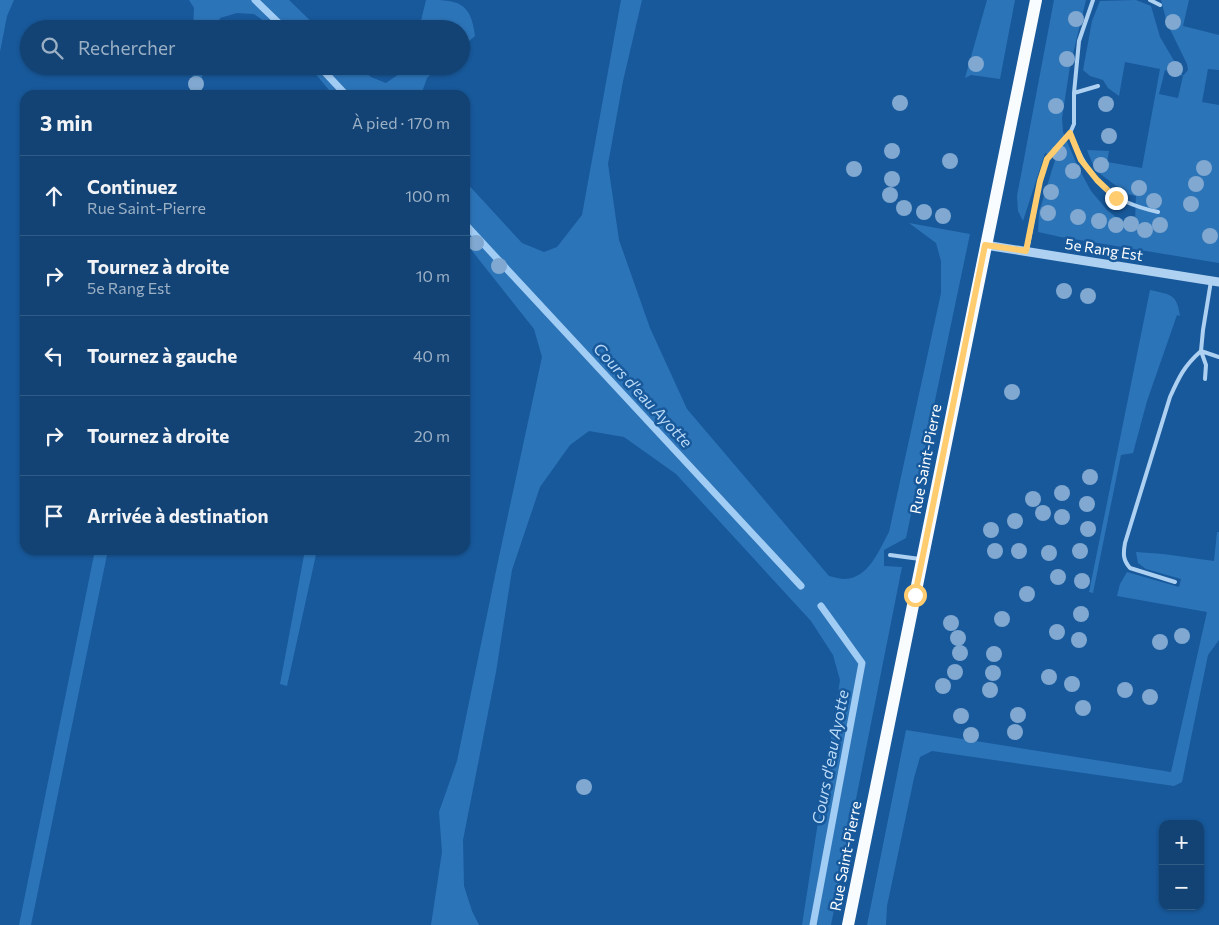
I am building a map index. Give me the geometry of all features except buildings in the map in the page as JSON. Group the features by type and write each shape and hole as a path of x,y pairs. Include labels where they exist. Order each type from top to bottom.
{"main road":[{"name":"Rue Saint-Pierre","path":"848,925 1036,0"}],"street":[{"name":"5e Rang Est","path":"985,245 1215,282"}],"lane":[{"path":"1026,251 1040,181 1047,159 1070,133 1074,124 1074,93 1079,41 1093,0"},
{"path":"1150,0 1160,5"},
{"path":"1074,93 1098,86"},
{"path":"1070,133 1081,160 1097,180 1116,198 1138,207 1158,212"},
{"path":"1206,379 1206,364 1201,351 1203,330 1215,282"},
{"path":"1201,351 1219,357"},
{"path":"1175,582 1130,568 1123,556 1125,543 1170,397 1180,374 1201,351"},
{"path":"890,555 922,559"}],"shaded area":[{"path":"0,0 14,0 7,16 0,52"},
{"path":"189,0 289,0 310,20 262,20 254,14 237,13 220,18 219,20 193,20 194,8"},
{"path":"426,0 454,2 466,9 473,24 475,36 470,40 470,20 421,20"},
{"path":"621,0 642,0 623,81 608,164 619,240 650,328 687,409 829,576 845,579 861,574 867,568 877,555 889,532 941,293 941,261 936,243 909,223 970,234 906,538 884,550 884,566 902,567 831,925 802,925 840,680 833,655 811,621 676,474 624,437 589,431 570,445 540,487 512,570 496,672 463,840 464,886 472,911 479,925 431,925 442,852 439,812 457,761 542,357 534,329 470,248 470,186 522,243 544,252 557,247 582,215"},
{"path":"987,0 1015,0 1000,79 971,75 965,78"},
{"path":"1054,0 1086,0 1070,66 1062,118 1063,132 1091,191 1107,210 1130,228 1135,221 1136,196 1127,194 1095,170 1087,150 1109,151 1107,162 1142,168 1160,69 1125,62 1119,96 1108,88 1103,80 1090,76 1083,70 1092,21 1100,1 1136,0 1151,6 1160,37 1183,76 1188,70 1187,64 1167,23 1161,0 1189,0 1183,26 1219,35 1219,70 1208,69 1202,102 1219,105 1219,263 1038,232 1039,212 1056,157 1045,153 1023,221 1018,211 1017,196","holes":["1165,70 1183,76 1178,98 1159,94"]},
{"path":"202,75 200,90 190,90 193,76"},
{"path":"316,75 369,75 386,83 398,75 430,75 427,78 423,90 329,90"},
{"path":"1150,290 1171,296 1177,303 1180,316 1177,315 1147,401 1133,453 1121,455 1093,593 1089,592"},
{"path":"1217,532 1219,532 1219,640 1208,655 1182,782 1174,786 932,751 920,757 914,778 887,906 886,925 867,925 906,730 1171,772 1207,612 1117,596 1120,584 1127,572 1179,587 1181,579 1146,569 1138,563 1136,552 1214,561"},
{"path":"94,555 107,555 31,925 19,925"},
{"path":"304,555 316,555 287,686 280,684"}],"waterway":[{"name":"Cours d'eau Ayotte","path":"255,0 276,20"},
{"name":"Cours d'eau Ayotte","path":"327,75 341,90"},
{"name":"Cours d'eau Ayotte","path":"470,229 801,586"},
{"name":"Cours d'eau Ayotte","path":"813,925 862,663 821,606"}],"route":[{"path":"915,595 985,245 1026,251 1040,181 1047,159 1070,133 1081,160 1097,180 1116,198"}]}
